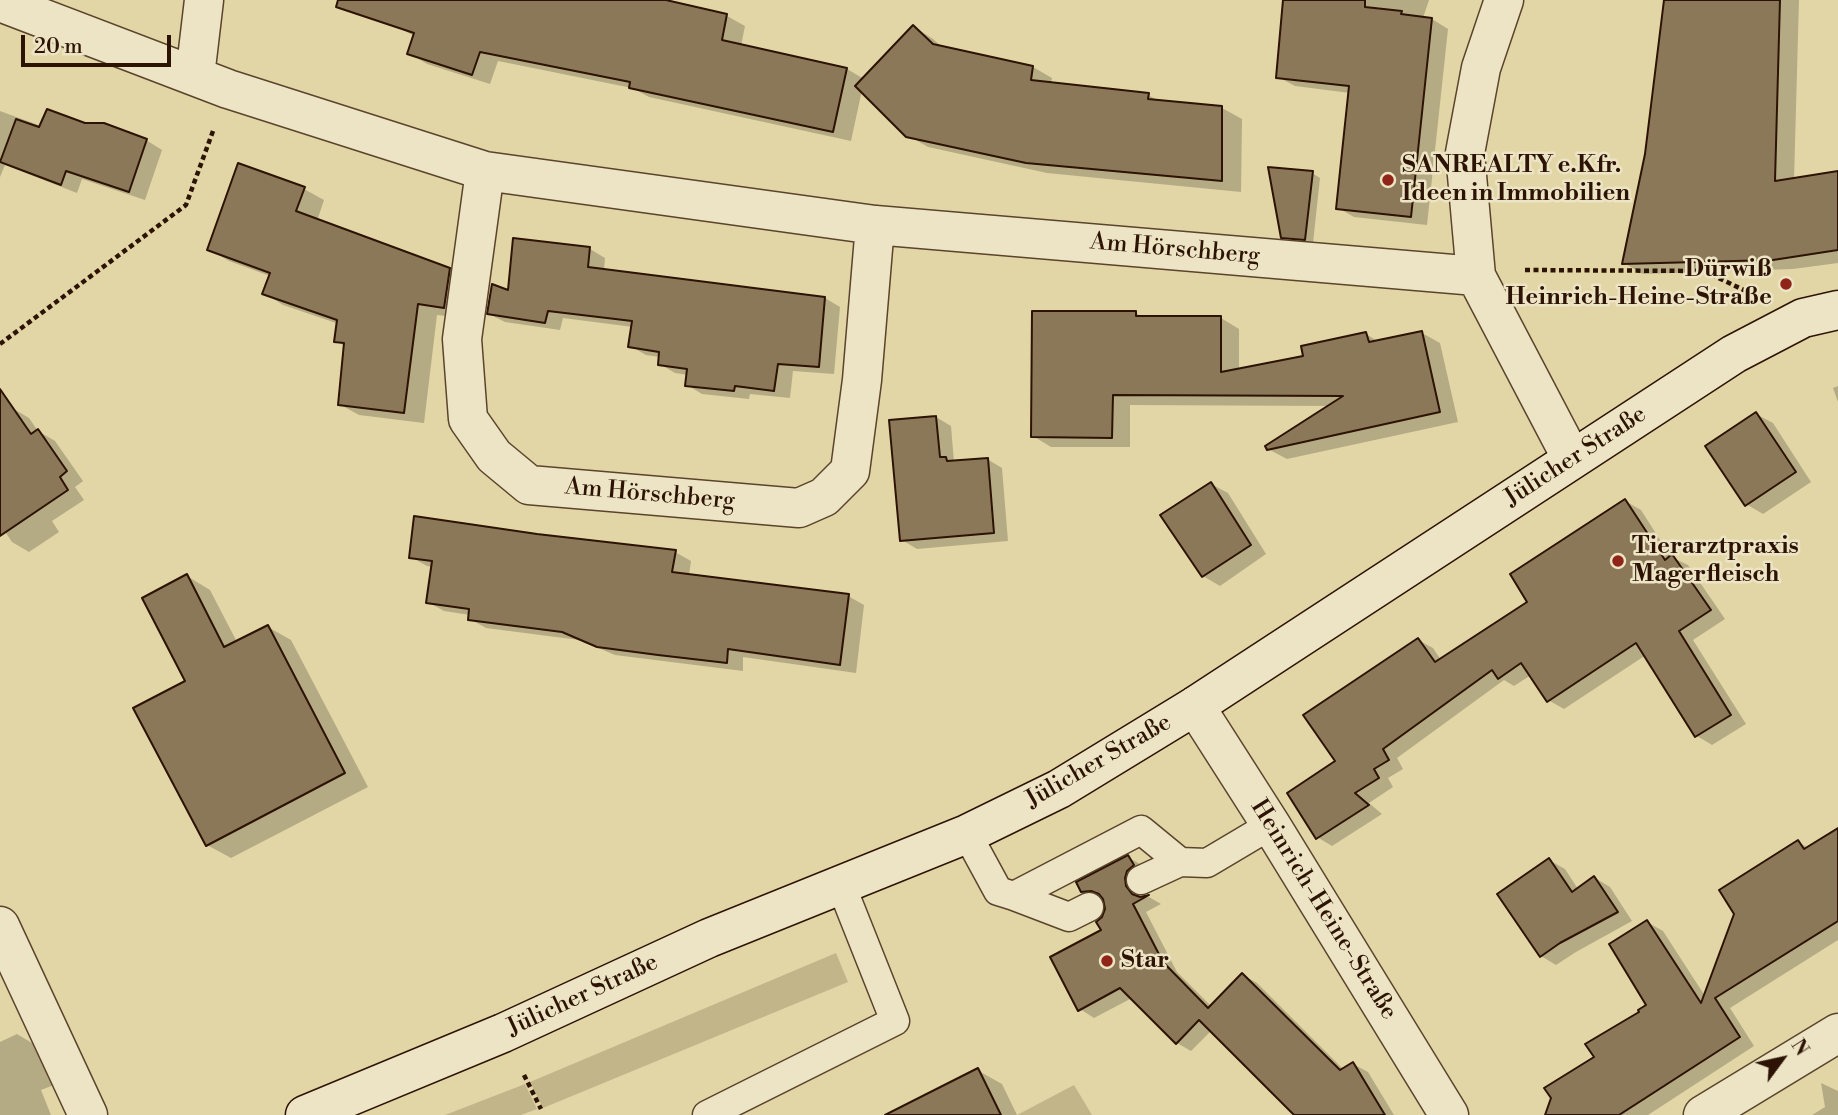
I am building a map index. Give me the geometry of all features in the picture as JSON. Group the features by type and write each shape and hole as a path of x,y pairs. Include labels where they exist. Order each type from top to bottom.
{"street":[{"path":"204,0 212,83"},
{"path":"1504,0 1480,68 1465,153 1475,276 1572,459"},
{"name":"Am Hörschberg","path":"0,2 212,83 485,171 876,225 1475,276"},
{"name":"Am Hörschberg","path":"485,171 462,339 468,419 494,456 529,485 799,508 824,498 850,471 862,380 876,225"},
{"name":"Jülicher Straße","path":"305,1115 503,1033 709,938 967,834 1059,789 1195,706 1734,355 1821,314"},
{"name":"Heinrich-Heine-Straße","path":"1195,706 1449,1115"},
{"path":"0,926 88,1115"},
{"path":"1703,1115 1838,1033"}],"lane":[{"path":"1141,880 1180,862 1207,863 1271,825"},
{"path":"1014,896 1141,830 1180,862"},
{"path":"967,834 998,891 1069,918 1089,907"},
{"path":"707,1115 895,1021 841,885"}],"path":[{"path":"0,344 187,205 212,83"},
{"path":"1475,276 1499,269 1704,271 1821,314"}],"shaded area":[{"path":"836,953 848,982 543,1108 530,1082"},
{"path":"525,1084 537,1109 521,1115 445,1115"},
{"path":"1074,1085 1092,1115 1017,1115"}],"building":[{"path":"338,0 666,0 727,14 722,40 847,68 833,132 629,88 630,82 480,52 472,75 407,54 414,33 336,7"},
{"path":"1283,0 1365,0 1365,7 1432,18 1411,217 1336,209 1349,86 1276,78"},
{"path":"1664,0 1780,0 1775,181 1838,171 1838,250 1773,260 1622,264 1645,154"},
{"path":"913,25 933,44 1033,66 1031,80 1149,93 1148,99 1222,106 1222,181 1026,163 906,137 855,86"},
{"path":"47,109 85,123 104,123 147,139 129,192 66,171 61,185 0,162 16,119 39,127"},
{"path":"238,163 305,187 296,211 450,268 444,308 418,304 404,413 338,405 344,343 334,342 337,320 262,294 270,273 207,250"},
{"path":"1268,167 1313,171 1305,240 1281,238"},
{"path":"513,238 590,247 588,267 825,297 819,367 778,364 774,391 735,386 734,391 685,386 687,369 658,365 659,352 628,347 632,321 548,311 545,323 487,314 492,284 508,290"},
{"path":"1032,311 1136,311 1136,316 1221,316 1221,372 1303,356 1301,346 1366,332 1369,342 1422,331 1440,412 1267,450 1265,446 1343,396 1113,395 1112,438 1031,437"},
{"path":"0,389 31,434 38,429 67,471 60,477 68,490 0,536"},
{"path":"1756,412 1796,472 1745,506 1705,446"},
{"path":"936,416 940,457 946,457 947,461 988,458 994,533 900,541 889,420"},
{"path":"1211,482 1251,545 1202,577 1160,515"},
{"path":"1625,499 1665,560 1672,554 1711,610 1679,631 1731,715 1695,737 1636,643 1547,702 1521,663 1498,679 1492,670 1383,749 1389,760 1374,769 1379,778 1355,793 1369,805 1316,839 1287,793 1335,761 1303,715 1418,638 1435,662 1527,602 1510,574"},
{"path":"414,516 676,550 672,572 849,594 840,665 728,649 727,663 658,655 597,647 562,632 468,620 469,609 426,603 432,561 409,558"},
{"path":"187,574 224,647 268,625 345,773 206,846 133,708 185,681 142,598"},
{"path":"1838,828 1838,921 1715,998 1740,1037 1619,1115 1545,1115 1551,1098 1544,1088 1594,1057 1585,1044 1639,1012 1638,1010 1646,1005 1609,944 1647,920 1701,1003 1734,914 1719,890 1798,840 1804,849"},
{"path":"1128,855 1134,865 1127,871 1126,886 1132,894 1140,897 1149,895 1133,904 1163,962 1208,1008 1242,973 1340,1070 1353,1062 1385,1115 1294,1115 1199,1020 1176,1044 1120,988 1078,1011 1050,957 1101,930 1096,922 1105,909 1103,899 1091,891 1081,892 1076,882"},
{"path":"1549,858 1572,892 1594,876 1618,912 1560,943 1540,957 1497,894"},
{"path":"978,1068 1001,1115 885,1115"}],"place":[{"name":"SANREALTY e.Kfr. Ideen in Immobilien","path":"1388,180"},
{"name":"Dürwiß Heinrich-Heine-Straße","path":"1786,284"},
{"name":"Tierarztpraxis Magerfleisch","path":"1618,561"},
{"name":"Star","path":"1107,961"}]}
